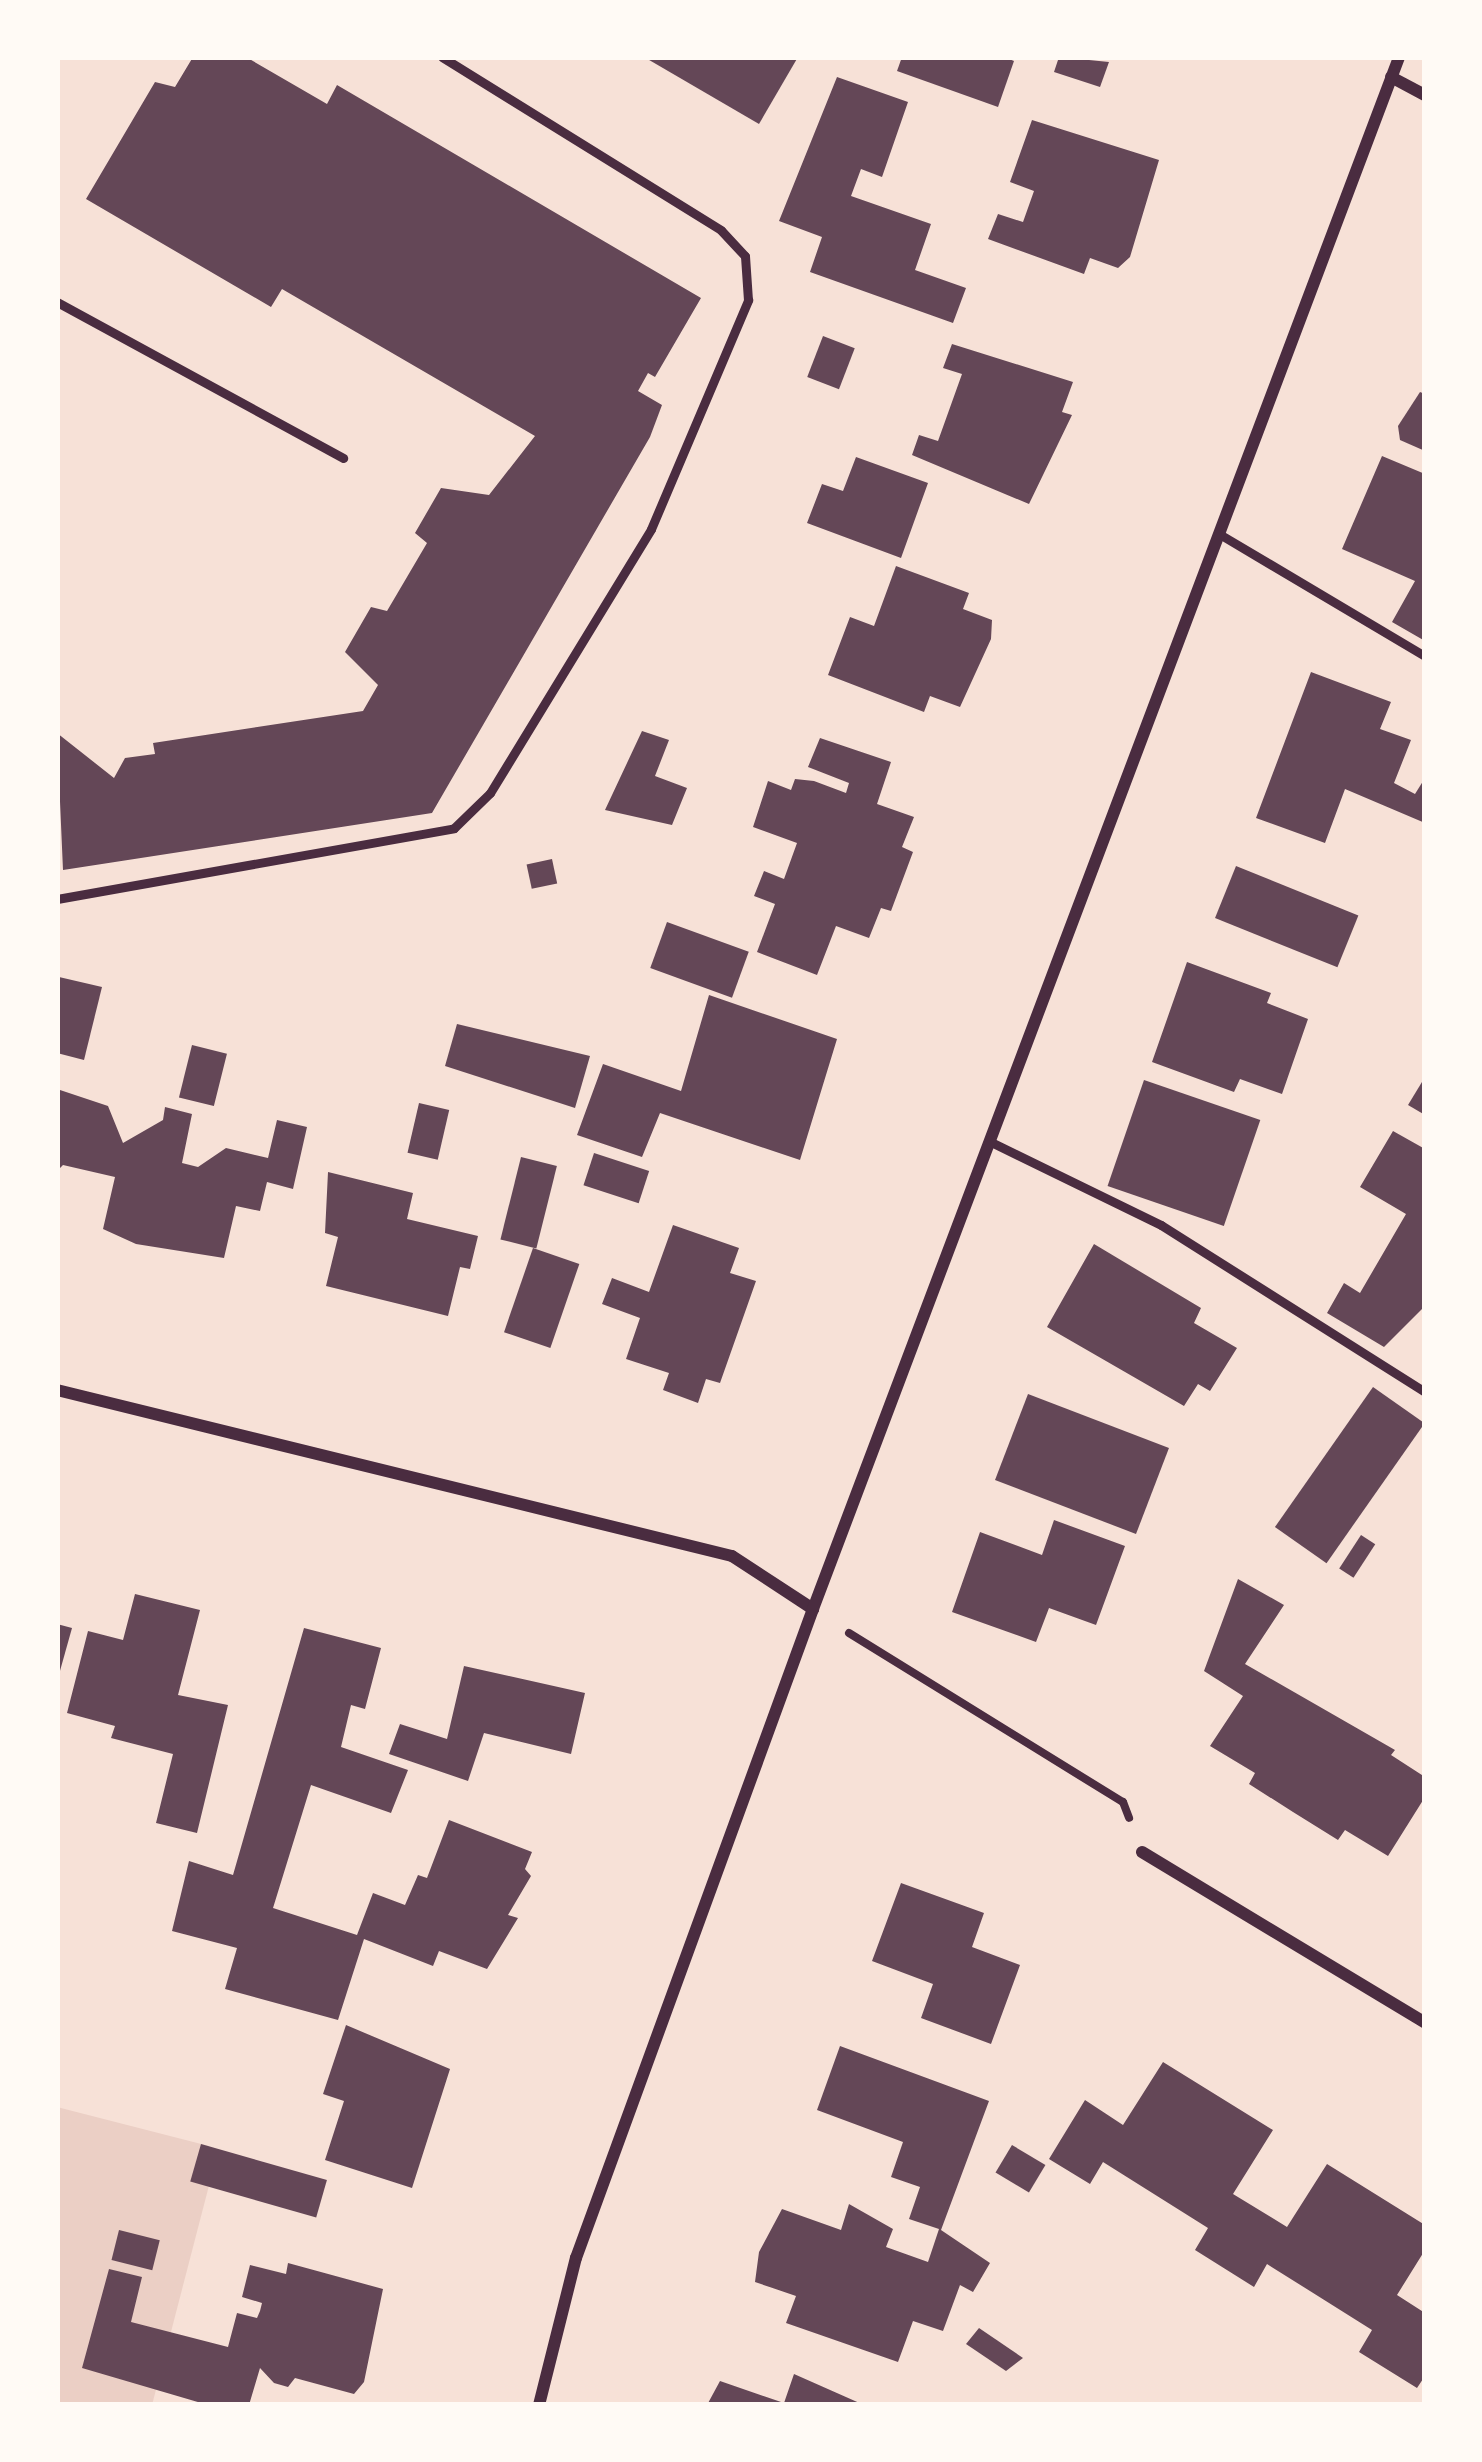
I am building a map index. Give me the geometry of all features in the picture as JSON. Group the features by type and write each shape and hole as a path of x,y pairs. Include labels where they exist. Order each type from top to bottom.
{"street":[{"path":"539,2405 576,2258 813,1609 993,1143 1399,57"},
{"path":"1391,77 1425,95"},
{"path":"57,1390 732,1556 813,1609"},
{"path":"1142,1852 1425,2023"}],"lane":[{"path":"57,899 454,828 490,793 651,529 748,300 745,256 721,230 442,57"},
{"path":"57,302 343,458"},
{"path":"1221,536 1425,656"},
{"path":"993,1143 1160,1225 1425,1392"}],"path":[{"path":"813,1609 1123,1802 1142,1852"}],"shaded area":[{"path":"57,2107 209,2146 212,2174 152,2405 57,2405"}],"building":[{"path":"193,57 246,57 327,104 337,85 701,298 655,377 648,373 638,391 662,405 650,437 432,813 63,870 57,733 114,778 125,758 155,754 153,743 363,711 378,685 345,652 371,607 387,611 427,543 415,533 441,488 489,495 535,436 282,289 271,307 86,199 155,82 175,87"},
{"path":"644,57 798,57 759,124"},
{"path":"902,57 1004,57 1014,61 998,107 897,71"},
{"path":"1059,57 1109,62 1100,87 1054,72"},
{"path":"837,77 908,102 882,177 861,169 851,196 931,224 915,270 966,288 953,323 810,272 822,237 779,221"},
{"path":"1032,120 1159,160 1130,257 1118,268 1090,258 1084,274 988,239 998,214 1023,222 1034,191 1010,182"},
{"path":"823,336 855,348 839,389 807,377"},
{"path":"952,344 1073,382 1062,412 1072,415 1029,504 912,455 919,435 938,441 962,374 943,368"},
{"path":"1420,392 1425,394 1425,451 1400,440 1398,426"},
{"path":"1382,456 1425,474 1425,641 1392,622 1415,581 1342,549"},
{"path":"856,457 928,483 901,558 807,523 822,484 843,491"},
{"path":"896,566 969,593 963,609 992,620 991,639 960,707 930,696 924,712 828,675 850,617 874,626"},
{"path":"1311,672 1391,702 1380,729 1411,740 1394,783 1415,794 1425,778 1425,823 1345,789 1325,843 1256,818"},
{"path":"642,731 669,740 655,776 687,788 672,825 605,810"},
{"path":"820,738 891,762 877,804 914,817 902,847 913,852 891,911 881,908 869,938 836,926 817,975 757,952 775,904 754,896 764,871 784,879 797,843 753,827 768,781 791,790 795,779 814,781 846,793 849,783 808,767"},
{"path":"552,859 557,883 532,889 527,864"},
{"path":"1236,866 1358,915 1337,967 1215,918"},
{"path":"667,922 749,952 732,998 650,968"},
{"path":"1187,962 1271,993 1267,1003 1308,1019 1282,1094 1240,1079 1234,1092 1152,1062"},
{"path":"59,977 102,987 84,1060 57,1053"},
{"path":"709,995 837,1039 800,1160 660,1113 642,1157 577,1135 603,1064 681,1091"},
{"path":"457,1024 590,1056 575,1108 445,1066"},
{"path":"192,1045 227,1054 214,1106 179,1097"},
{"path":"1425,1077 1425,1115 1408,1105"},
{"path":"1144,1080 1260,1120 1224,1226 1108,1186"},
{"path":"57,1089 108,1106 123,1143 163,1120 165,1107 192,1114 182,1163 198,1167 226,1148 268,1158 277,1120 307,1127 293,1189 267,1182 260,1211 236,1206 224,1258 136,1244 103,1229 115,1177 63,1165 57,1171"},
{"path":"419,1103 449,1110 438,1160 408,1153"},
{"path":"1393,1131 1425,1149 1425,1306 1384,1347 1327,1313 1344,1283 1360,1293 1406,1214 1360,1187"},
{"path":"594,1153 649,1171 639,1203 583,1185"},
{"path":"521,1157 557,1166 536,1248 500,1239"},
{"path":"328,1172 413,1193 407,1219 478,1236 470,1269 460,1267 448,1316 326,1286 338,1237 325,1233"},
{"path":"673,1225 739,1248 730,1273 756,1281 720,1383 706,1379 698,1403 663,1390 669,1373 626,1359 640,1318 602,1304 612,1278 649,1292"},
{"path":"1094,1244 1201,1308 1194,1323 1237,1348 1210,1391 1198,1384 1184,1406 1047,1327"},
{"path":"533,1248 579,1264 550,1348 504,1332"},
{"path":"1373,1387 1425,1423 1327,1563 1275,1527"},
{"path":"1028,1394 1169,1448 1136,1534 995,1480"},
{"path":"1054,1520 1125,1546 1096,1625 1049,1608 1036,1642 952,1612 980,1532 1042,1555"},
{"path":"1361,1535 1375,1544 1353,1578 1339,1569"},
{"path":"1238,1579 1284,1605 1245,1664 1395,1750 1391,1755 1425,1777 1425,1797 1388,1856 1345,1830 1338,1840 1249,1784 1255,1773 1210,1746 1243,1696 1204,1671"},
{"path":"135,1594 200,1610 178,1695 228,1705 197,1833 156,1823 173,1754 111,1738 115,1726 67,1713 88,1631 123,1640"},
{"path":"57,1624 72,1628 58,1678 57,1678"},
{"path":"304,1628 381,1648 365,1709 351,1705 341,1747 408,1770 391,1813 311,1785 273,1908 357,1935 373,1893 405,1905 418,1875 427,1878 449,1820 532,1852 525,1869 531,1876 508,1915 518,1918 487,1969 439,1951 433,1966 364,1939 338,2020 225,1989 237,1948 172,1931 189,1861 233,1875"},
{"path":"464,1666 585,1693 571,1754 484,1733 468,1781 389,1754 400,1724 447,1739"},
{"path":"901,1883 984,1913 972,1947 1020,1965 991,2044 921,2018 933,1984 872,1961"},
{"path":"346,2025 450,2069 412,2188 325,2160 344,2101 323,2094"},
{"path":"840,2046 989,2101 941,2230 990,2263 973,2292 960,2285 943,2331 913,2321 898,2362 786,2323 796,2296 755,2282 759,2252 782,2209 841,2230 849,2204 893,2229 886,2247 928,2262 939,2229 909,2219 920,2187 891,2177 903,2142 817,2110"},
{"path":"1163,2062 1273,2130 1233,2194 1287,2227 1327,2164 1425,2225 1425,2250 1397,2295 1425,2313 1425,2376 1417,2388 1359,2352 1372,2330 1267,2264 1254,2287 1195,2250 1208,2228 1103,2162 1090,2184 1049,2159 1085,2100 1123,2125"},
{"path":"201,2144 327,2180 316,2218 190,2181"},
{"path":"1012,2145 1045,2165 1029,2193 996,2172"},
{"path":"119,2230 160,2240 152,2270 112,2260"},
{"path":"288,2263 383,2289 364,2382 354,2394 295,2378 288,2387 274,2383 260,2368 249,2405 208,2405 82,2368 109,2269 142,2277 131,2322 228,2347 237,2313 257,2318 260,2311 262,2303 242,2297 250,2265 286,2274"},
{"path":"979,2328 1023,2358 1006,2371 966,2344"},
{"path":"794,2374 864,2405 707,2405 720,2381 784,2403"}]}
